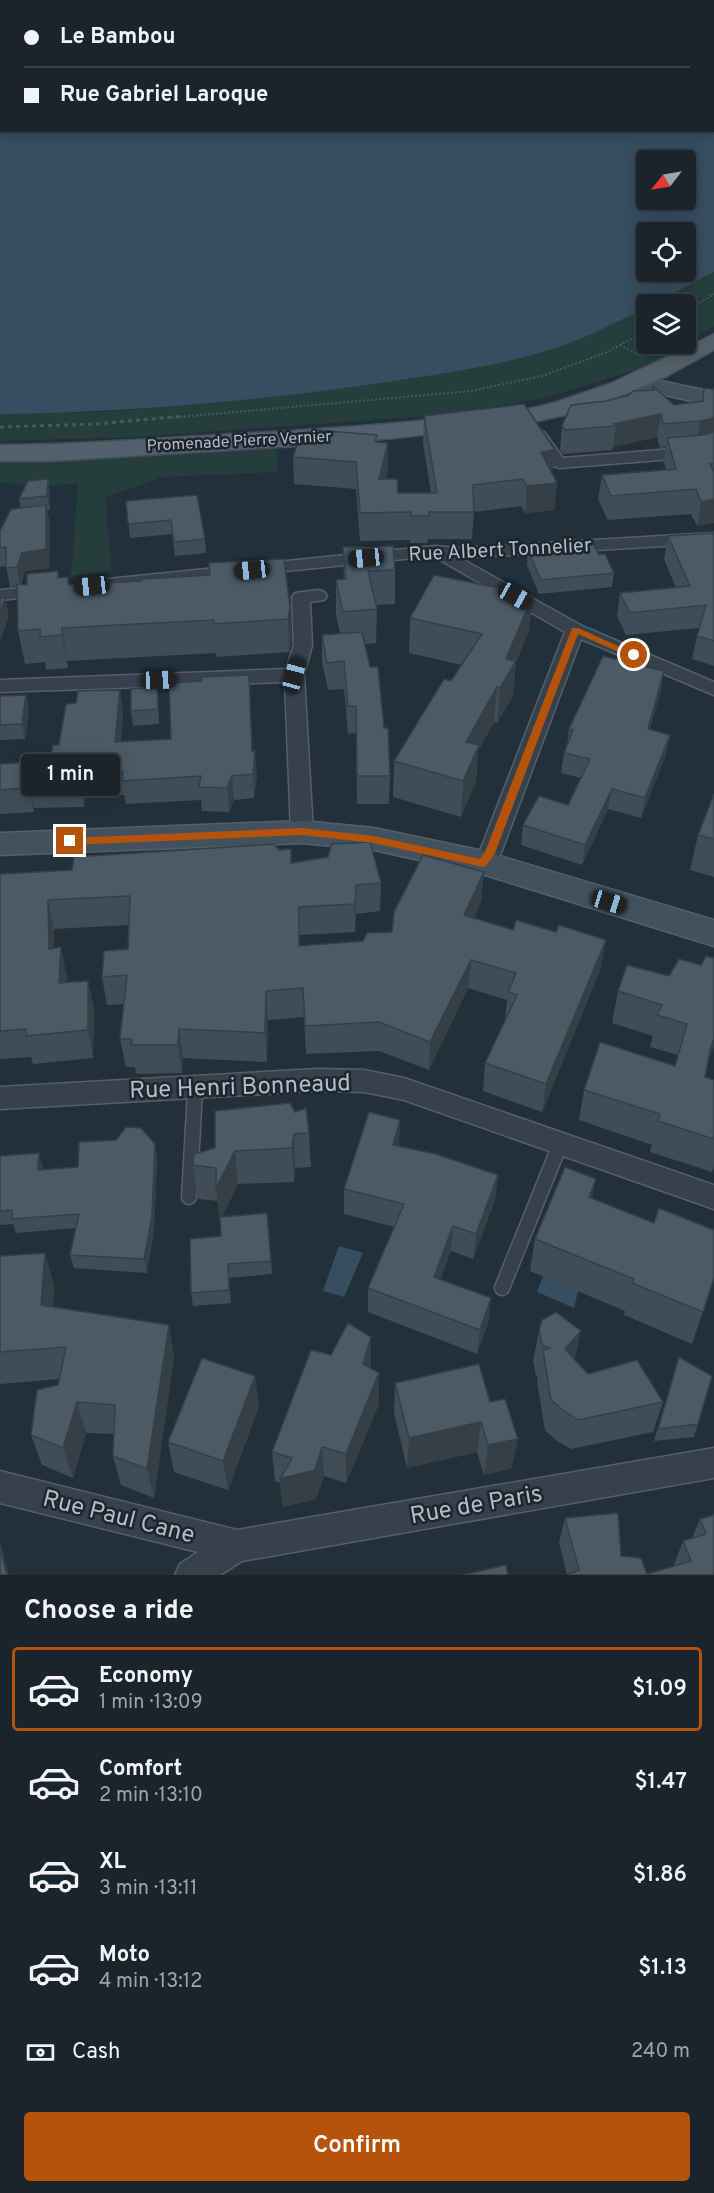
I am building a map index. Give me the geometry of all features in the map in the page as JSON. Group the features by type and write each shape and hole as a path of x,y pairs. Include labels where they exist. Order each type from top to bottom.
{"main road":[{"name":"Promenade Pierre Vernier","path":"0,453 50,453 400,431 524,417 608,394 714,341"}],"street":[{"path":"636,382 714,399"},
{"path":"524,417 559,463 698,452 714,447"},
{"name":"Rue Albert Tonnelier","path":"94,586 435,551 459,553 714,538"},
{"path":"435,551 575,630 714,688"},
{"path":"0,595 59,589"},
{"path":"302,832 294,675 303,645 301,597 318,596"},
{"path":"483,863 490,853 575,630"},
{"path":"0,686 294,675"},
{"path":"0,844 302,832 374,839 483,863 714,933"},
{"name":"Rue Henri Bonneaud","path":"0,1098 318,1080 364,1081 404,1089 714,1197"},
{"name":"Rue de Paris","path":"237,1546 714,1463"},
{"name":"Rue Paul Cane","path":"0,1487 237,1546"},
{"path":"191,1575 237,1546"}],"lane":[{"path":"189,1197 195,1087"},
{"path":"502,1288 561,1142"}],"path":[{"path":"696,305 714,294"},
{"path":"0,427 96,424 471,391 542,376 607,352 636,336"}],"green space":[{"path":"714,272 714,326 696,337 696,294 672,294"},
{"path":"636,312 636,354 667,354 639,369 548,397 456,414 135,437 0,441 0,414 101,412 204,404 406,379 514,359 549,350"},
{"path":"276,447 278,472 162,477 105,498 112,571 71,576 78,484 32,486 0,482 0,460"}],"water":[{"path":"0,132 714,132 714,272 696,281 696,222 636,222 636,282 695,282 672,294 636,294 636,313 572,342 481,367 275,397 138,409 0,414"},
{"path":"339,1246 363,1253 344,1297 323,1291"},
{"path":"546,1269 579,1287 574,1308 537,1292"}],"building":[{"path":"652,385 674,405 703,401 704,388 714,388 714,418 663,424 661,414 614,424 616,426 565,430 562,426 571,405 606,401 629,395 633,391 654,390"},
{"path":"524,404 555,450 541,452 557,483 527,486 523,479 473,485 474,512 429,512 429,516 411,516 411,512 360,513 356,462 293,457 300,436 314,437 316,430 377,435 375,442 388,443 379,479 397,479 398,493 437,493 424,416"},
{"path":"714,432 714,464 710,464 714,472 714,499 701,502 696,489 611,496 602,475 676,469 667,438"},
{"path":"48,479 47,496 19,499 28,481"},
{"path":"197,495 205,539 174,542 171,520 128,524 126,501"},
{"path":"46,505 46,549 22,553 17,567 6,568 6,547 0,548 0,529 11,509"},
{"path":"714,533 714,641 697,636 706,605 630,613 620,593 690,586 668,536"},
{"path":"594,545 599,555 605,554 614,573 541,580 528,551"},
{"path":"393,546 395,570 368,571 377,609 343,612 336,580 346,579 343,547"},
{"path":"284,559 290,607 288,619 214,624 214,620 62,628 62,635 40,637 40,629 18,631 17,584 27,585 27,574 58,571 58,578 68,577 68,585 142,581 142,579 210,575 209,563"},
{"path":"434,575 533,595 506,659 516,661 500,688 497,687 466,742 479,745 463,781 394,761 444,679 451,681 482,634 410,618"},
{"path":"0,598 5,598 0,613"},
{"path":"362,632 370,667 378,667 384,728 388,728 390,776 357,776 356,706 348,706 344,661 327,663 322,635"},
{"path":"603,656 664,671 648,729 670,735 645,798 612,789 585,845 523,825 539,796 568,805 590,759 564,753 573,730 569,729"},
{"path":"249,675 252,751 255,751 253,774 232,776 227,788 199,787 201,776 122,781 123,771 82,772 80,783 29,784 29,788 0,790 0,764 50,761 53,745 59,745 66,704 76,703 78,691 120,690 115,742 171,739 169,683 202,681 202,677"},
{"path":"157,687 158,709 131,711 131,689"},
{"path":"26,695 22,724 0,725 0,696"},
{"path":"714,794 714,839 698,835"},
{"path":"370,842 381,883 356,885 355,904 299,907 299,946 363,941 367,933 392,932 394,912 423,855 484,872 464,915 513,930 516,920 556,932 559,925 606,940 546,1084 485,1063 517,995 508,992 516,973 471,960 430,1042 379,1022 305,1026 303,988 266,991 265,1033 179,1029 178,1045 131,1045 132,1039 120,1039 127,975 102,977 104,951 128,949 130,896 48,900 49,949 61,947 59,983 88,981 88,1030 26,1036 26,1029 0,1031 0,874 72,870 74,857 274,844 279,850 291,849 291,863 328,857 332,844"},
{"path":"706,956 714,958 714,1039 705,1077 714,1080 714,1139 658,1121 660,1114 584,1090 600,1042 675,1066 687,1024 657,1015 662,1005 618,991 627,965 669,976 679,959 701,965"},
{"path":"290,1103 295,1112 306,1108 309,1133 294,1134 292,1148 235,1151 216,1188 216,1168 193,1165 194,1154 215,1148 215,1111"},
{"path":"369,1112 400,1120 393,1145 436,1154 498,1175 476,1234 453,1226 434,1277 491,1298 480,1330 368,1288 404,1204 344,1189"},
{"path":"126,1127 141,1128 155,1144 152,1216 144,1259 70,1255 79,1214 12,1219 12,1210 0,1211 0,1156 39,1153 38,1170 78,1167 79,1142 116,1140"},
{"path":"565,1167 596,1179 589,1197 654,1223 659,1208 714,1230 714,1278 703,1312 632,1283 634,1279 535,1239"},
{"path":"267,1213 271,1261 228,1264 229,1290 191,1293 190,1239 221,1236 220,1217"},
{"path":"45,1253 41,1305 169,1325 147,1469 113,1456 115,1405 77,1402 63,1448 31,1435 37,1390 58,1385 66,1347 0,1352 0,1256"},
{"path":"556,1312 581,1331 565,1349 588,1374 637,1360 663,1402 578,1420 551,1400 543,1350 550,1348 542,1345 539,1330 542,1320"},
{"path":"348,1323 371,1337 363,1364 379,1373 346,1454 322,1447 315,1470 280,1479 292,1458 272,1452 311,1350 331,1355"},
{"path":"679,1357 712,1376 698,1424 658,1429"},
{"path":"202,1358 255,1376 223,1461 168,1442"},
{"path":"479,1364 490,1402 505,1399 518,1439 488,1445 481,1422 409,1438 395,1383"},
{"path":"618,1513 621,1556 641,1558 647,1574 691,1561 683,1541 706,1534 700,1519 714,1515 714,1575 567,1575 579,1570 565,1518"},
{"path":"0,1548 7,1575 0,1575"},
{"path":"506,1565 508,1575 463,1575"}],"route":[{"path":"70,841 302,832 374,839 483,863 490,853 575,630 634,655"}]}
